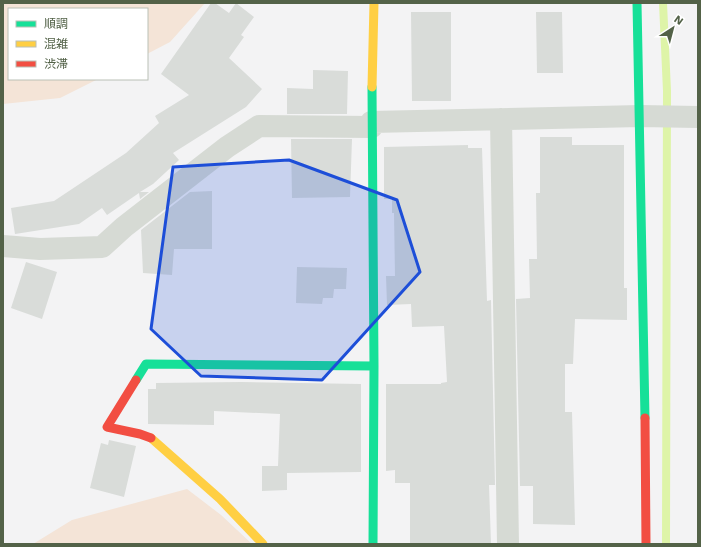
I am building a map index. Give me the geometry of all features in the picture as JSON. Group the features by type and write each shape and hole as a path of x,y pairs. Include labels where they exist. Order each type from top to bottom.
{"street":[{"path":"372,544 374,366 372,124 374,3"},
{"path":"638,3 646,544"},
{"path":"3,246 40,249 102,247 124,227 227,147 259,126 640,116 698,117"},
{"path":"501,119 508,544"},
{"path":"262,544 220,499 152,439 140,434 107,427 146,364 374,366"}],"highlighted area":[{"path":"289,160 397,200 420,272 322,380 201,376 151,329 173,167"}],"shaded area":[{"path":"3,3 205,3 170,42 148,53 148,8 8,8 8,80 96,80 60,98 3,104"},
{"path":"187,489 221,515 252,544 33,544 72,520"}],"building":[{"path":"211,3 215,3 229,13 236,3 254,17 241,35 244,37 229,58 262,89 246,107 173,153 179,160 153,184 140,192 149,192 140,199 139,193 107,215 102,208 79,224 15,234 11,208 54,201 126,153 159,123 155,116 189,95 161,74"},
{"path":"411,12 451,12 451,101 412,101"},
{"path":"536,12 562,12 563,73 537,73"},
{"path":"313,70 348,71 347,114 287,114 287,88 313,89"},
{"path":"540,137 572,137 572,145 624,145 624,288 627,288 627,320 575,319 573,364 565,364 565,412 572,412 575,525 533,524 533,486 520,486 516,299 530,298 529,259 537,259 536,193 540,193"},
{"path":"291,139 352,139 350,197 292,198"},
{"path":"468,145 468,148 482,148 487,301 491,300 495,485 489,485 491,544 410,544 410,483 395,483 395,470 386,471 386,384 441,384 447,382 444,326 412,327 411,304 387,305 386,276 395,276 394,213 392,213 392,199 384,199 384,147"},
{"path":"212,191 212,249 174,249 172,275 143,273 141,230 190,192"},
{"path":"26,262 57,272 42,319 11,308"},
{"path":"297,267 347,268 346,289 334,289 333,298 323,298 322,304 296,303"},
{"path":"241,382 361,384 361,472 287,473 287,490 262,491 262,466 278,466 280,414 214,411 214,425 148,424 148,389 156,389 156,383"},
{"path":"109,440 136,446 124,497 90,488 101,443 108,445"}],"waterway":[{"path":"663,3 667,91 666,544"}],"traffic: fast":[{"path":"637,3 645,418"},
{"path":"372,87 374,366 373,544"},
{"path":"136,380 146,364 374,366"}],"traffic: slow":[{"path":"372,87 374,3"},
{"path":"151,438 220,499 263,544"}],"traffic: jam":[{"path":"136,380 107,427 140,434 151,438"},
{"path":"645,418 646,544"}]}
